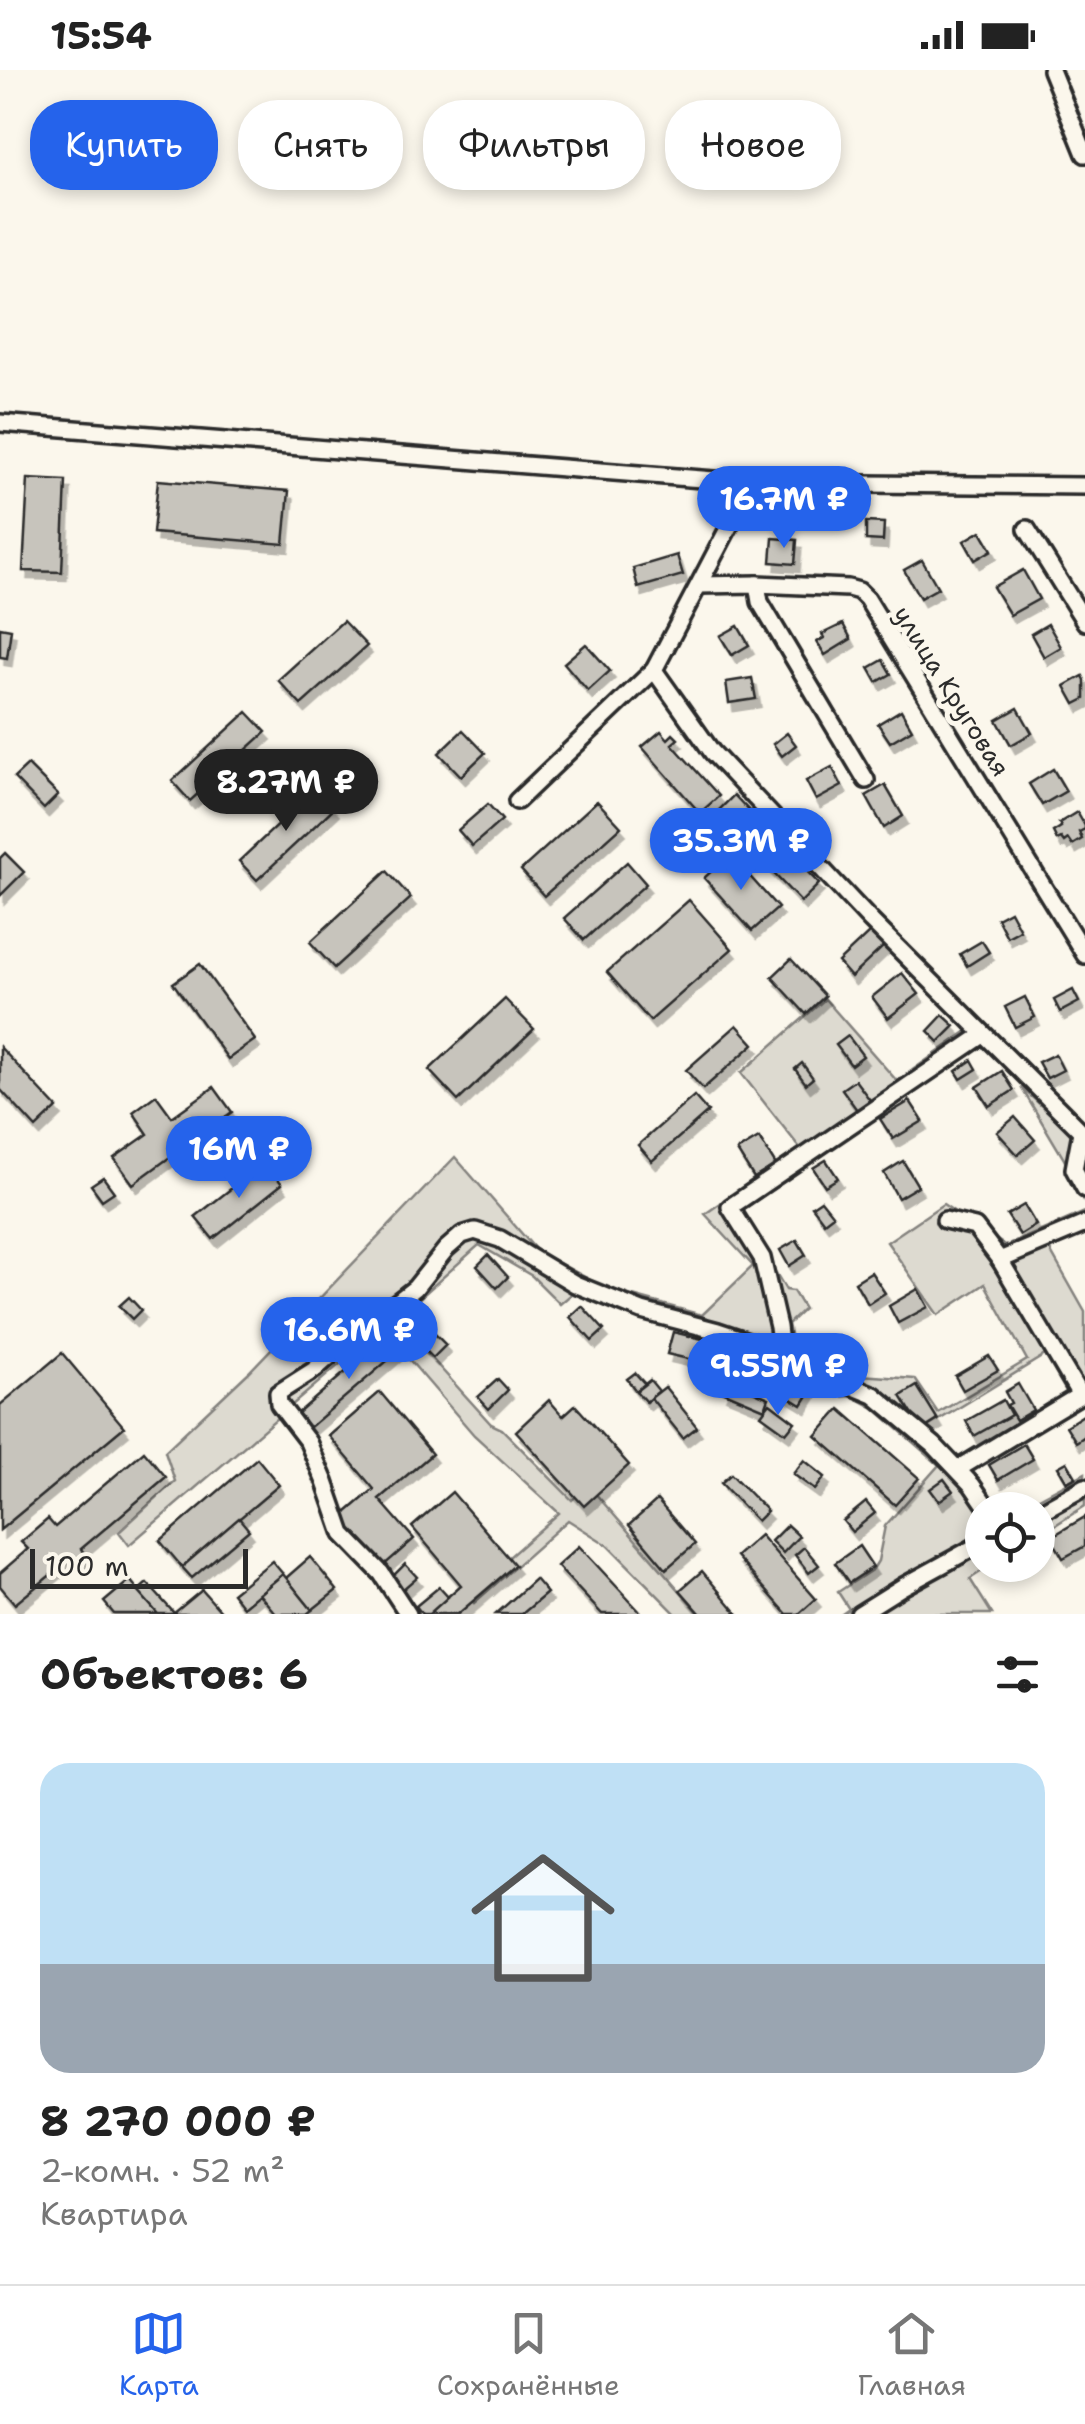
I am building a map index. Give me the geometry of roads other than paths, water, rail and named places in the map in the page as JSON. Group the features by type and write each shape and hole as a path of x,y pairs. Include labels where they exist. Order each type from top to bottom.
{"street":[{"path":"1051,70 1085,154"},
{"path":"0,423 752,482 1085,486"},
{"path":"518,801 654,670 752,482"},
{"path":"1026,528 1085,622"},
{"path":"757,584 760,602 866,780"},
{"name":"улица Круговая","path":"699,585 757,584 859,591 1085,955"},
{"path":"654,670 712,752 871,921 1083,1133 1074,1169 1085,1189"},
{"path":"781,1352 762,1258 730,1207 984,1035"},
{"path":"945,1220 975,1227 1000,1260 1083,1394 958,1470"},
{"path":"1000,1260 1085,1224"},
{"path":"408,1614 381,1573 344,1534 308,1442 279,1404 278,1393 314,1370 415,1288 462,1235 476,1231 500,1239 575,1284 608,1298 781,1352 805,1367 874,1395 934,1444 976,1492"},
{"path":"1055,1504 1085,1487"},
{"path":"860,1614 965,1552"}]}
